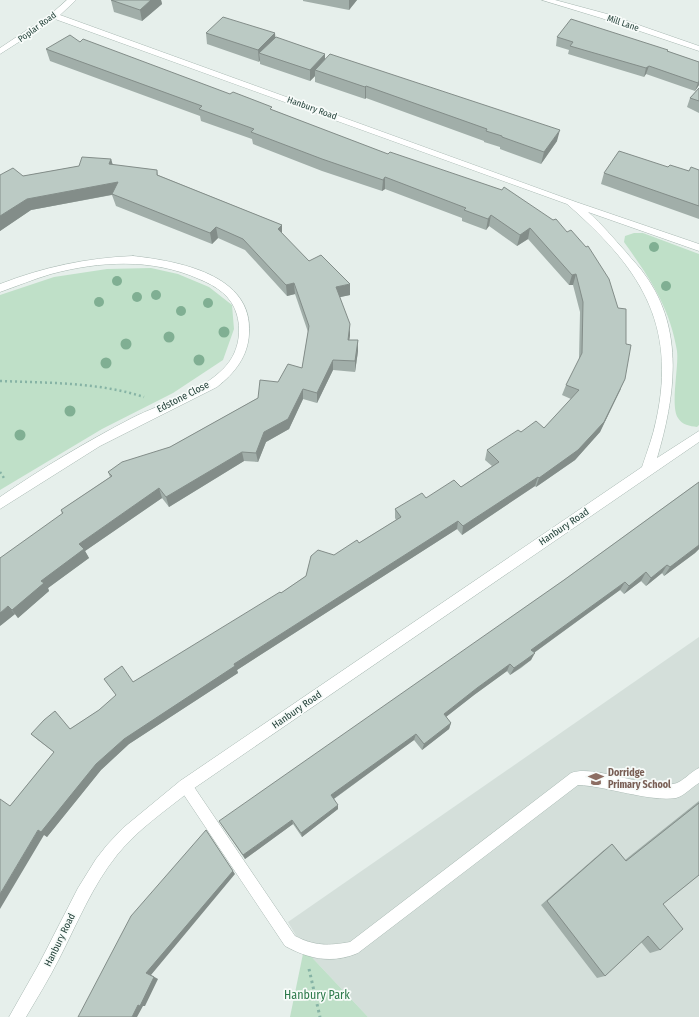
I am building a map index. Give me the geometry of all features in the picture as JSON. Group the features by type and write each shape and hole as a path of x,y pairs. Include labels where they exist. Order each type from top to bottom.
{"street":[{"name":"Poplar Road","path":"0,52 54,16 72,0"},
{"name":"Mill Lane","path":"546,0 604,16 699,49"},
{"name":"Hanbury Road","path":"54,16 699,248"},
{"name":"Hanbury Road","path":"570,202 598,226 642,278 654,300 664,328 668,358 667,389 662,421 648,470"},
{"name":"Edstone Close","path":"0,288 22,278 83,264 112,260 147,261 170,265 200,274 228,289 242,310 246,329 242,349 230,370 206,388 167,406 89,447 27,483 0,504"},
{"name":"Hanbury Road","path":"17,1017 45,970 82,896 100,867 113,849 159,806 185,786 699,436"}],"lane":[{"path":"185,786 290,941 304,949 327,954 353,948 576,778 594,779 656,791 676,791 699,775"}],"path":[{"path":"0,381 83,384 134,393 167,406"},
{"path":"304,949 320,1017"}],"shaded area":[{"name":"Dorridge Primary School","path":"699,637 699,1017 368,1017 304,949 288,922"}],"green space":[{"path":"634,233 643,233 699,254 699,425 697,427 684,424 678,418 676,412 675,396 677,351 674,335 664,306 650,280 624,242 625,236"},
{"path":"151,268 178,274 209,287 232,305 234,329 223,360 173,393 102,429 0,490 0,295 54,277 107,269"},
{"name":"Hanbury Park","path":"304,949 368,1017 290,1017"}],"building":[{"path":"111,0 151,0 140,10"},
{"path":"223,17 275,33 258,50 206,33"},
{"path":"571,19 668,50 667,51 699,62 699,81 698,83 649,66 646,68 570,46 573,42 557,37"},
{"path":"70,35 80,42 83,39 230,94 233,92 272,107 270,109 388,154 390,152 502,190 504,187 553,220 556,219 567,232 571,230 586,247 588,246 609,279 618,308 626,309 626,344 631,345 625,379 604,422 578,450 539,478 538,477 463,526 458,521 234,664 235,666 124,739 96,764 41,832 38,830 0,894 0,799 10,806 54,752 31,734 44,720 55,711 70,729 99,710 116,695 104,679 122,666 133,682 280,592 281,593 306,576 311,556 318,550 334,555 357,540 359,543 401,517 395,509 422,493 426,498 454,480 461,487 499,462 487,450 518,430 521,432 536,421 544,428 579,390 566,385 582,353 583,302 576,274 572,275 530,228 520,235 491,215 488,219 464,210 466,208 385,177 383,180 322,159 251,132 254,129 199,109 202,106 46,49"},
{"path":"276,37 325,54 310,70 259,53"},
{"path":"330,54 560,130 544,152 486,131 487,129 366,86 365,87 315,70"},
{"path":"699,88 699,101 690,98"},
{"path":"619,151 668,167 670,165 689,171 691,167 699,170 699,206 604,173"},
{"path":"82,157 111,159 109,164 157,170 157,175 282,225 278,229 309,261 321,255 350,284 336,287 350,324 348,340 358,340 355,361 333,360 317,393 303,389 288,419 264,432 256,453 242,452 166,497 159,488 79,544 84,549 41,581 44,583 12,610 8,606 0,613 0,558 63,513 61,510 112,476 108,472 122,462 170,447 258,398 260,380 278,382 288,364 302,368 309,326 294,283 286,285 243,239 216,227 210,233 112,194 118,182 27,199 0,216 0,175 13,168 23,176 79,166"},
{"path":"699,482 699,545 670,567 667,565 651,578 646,572 629,586 625,582 531,650 535,653 524,661 514,668 510,664 444,714 451,723 424,744 416,734 331,795 338,805 301,833 292,820 243,855 219,821 564,580"},
{"path":"699,803 699,875 663,904 683,929 660,950 648,936 605,976 547,901 612,844 626,861"},
{"path":"206,830 233,871 146,973 154,977 140,1006 138,1005 132,1017 78,1017 131,916"}],"place":[{"name":"Dorridge Primary School","path":"596,779"}]}
